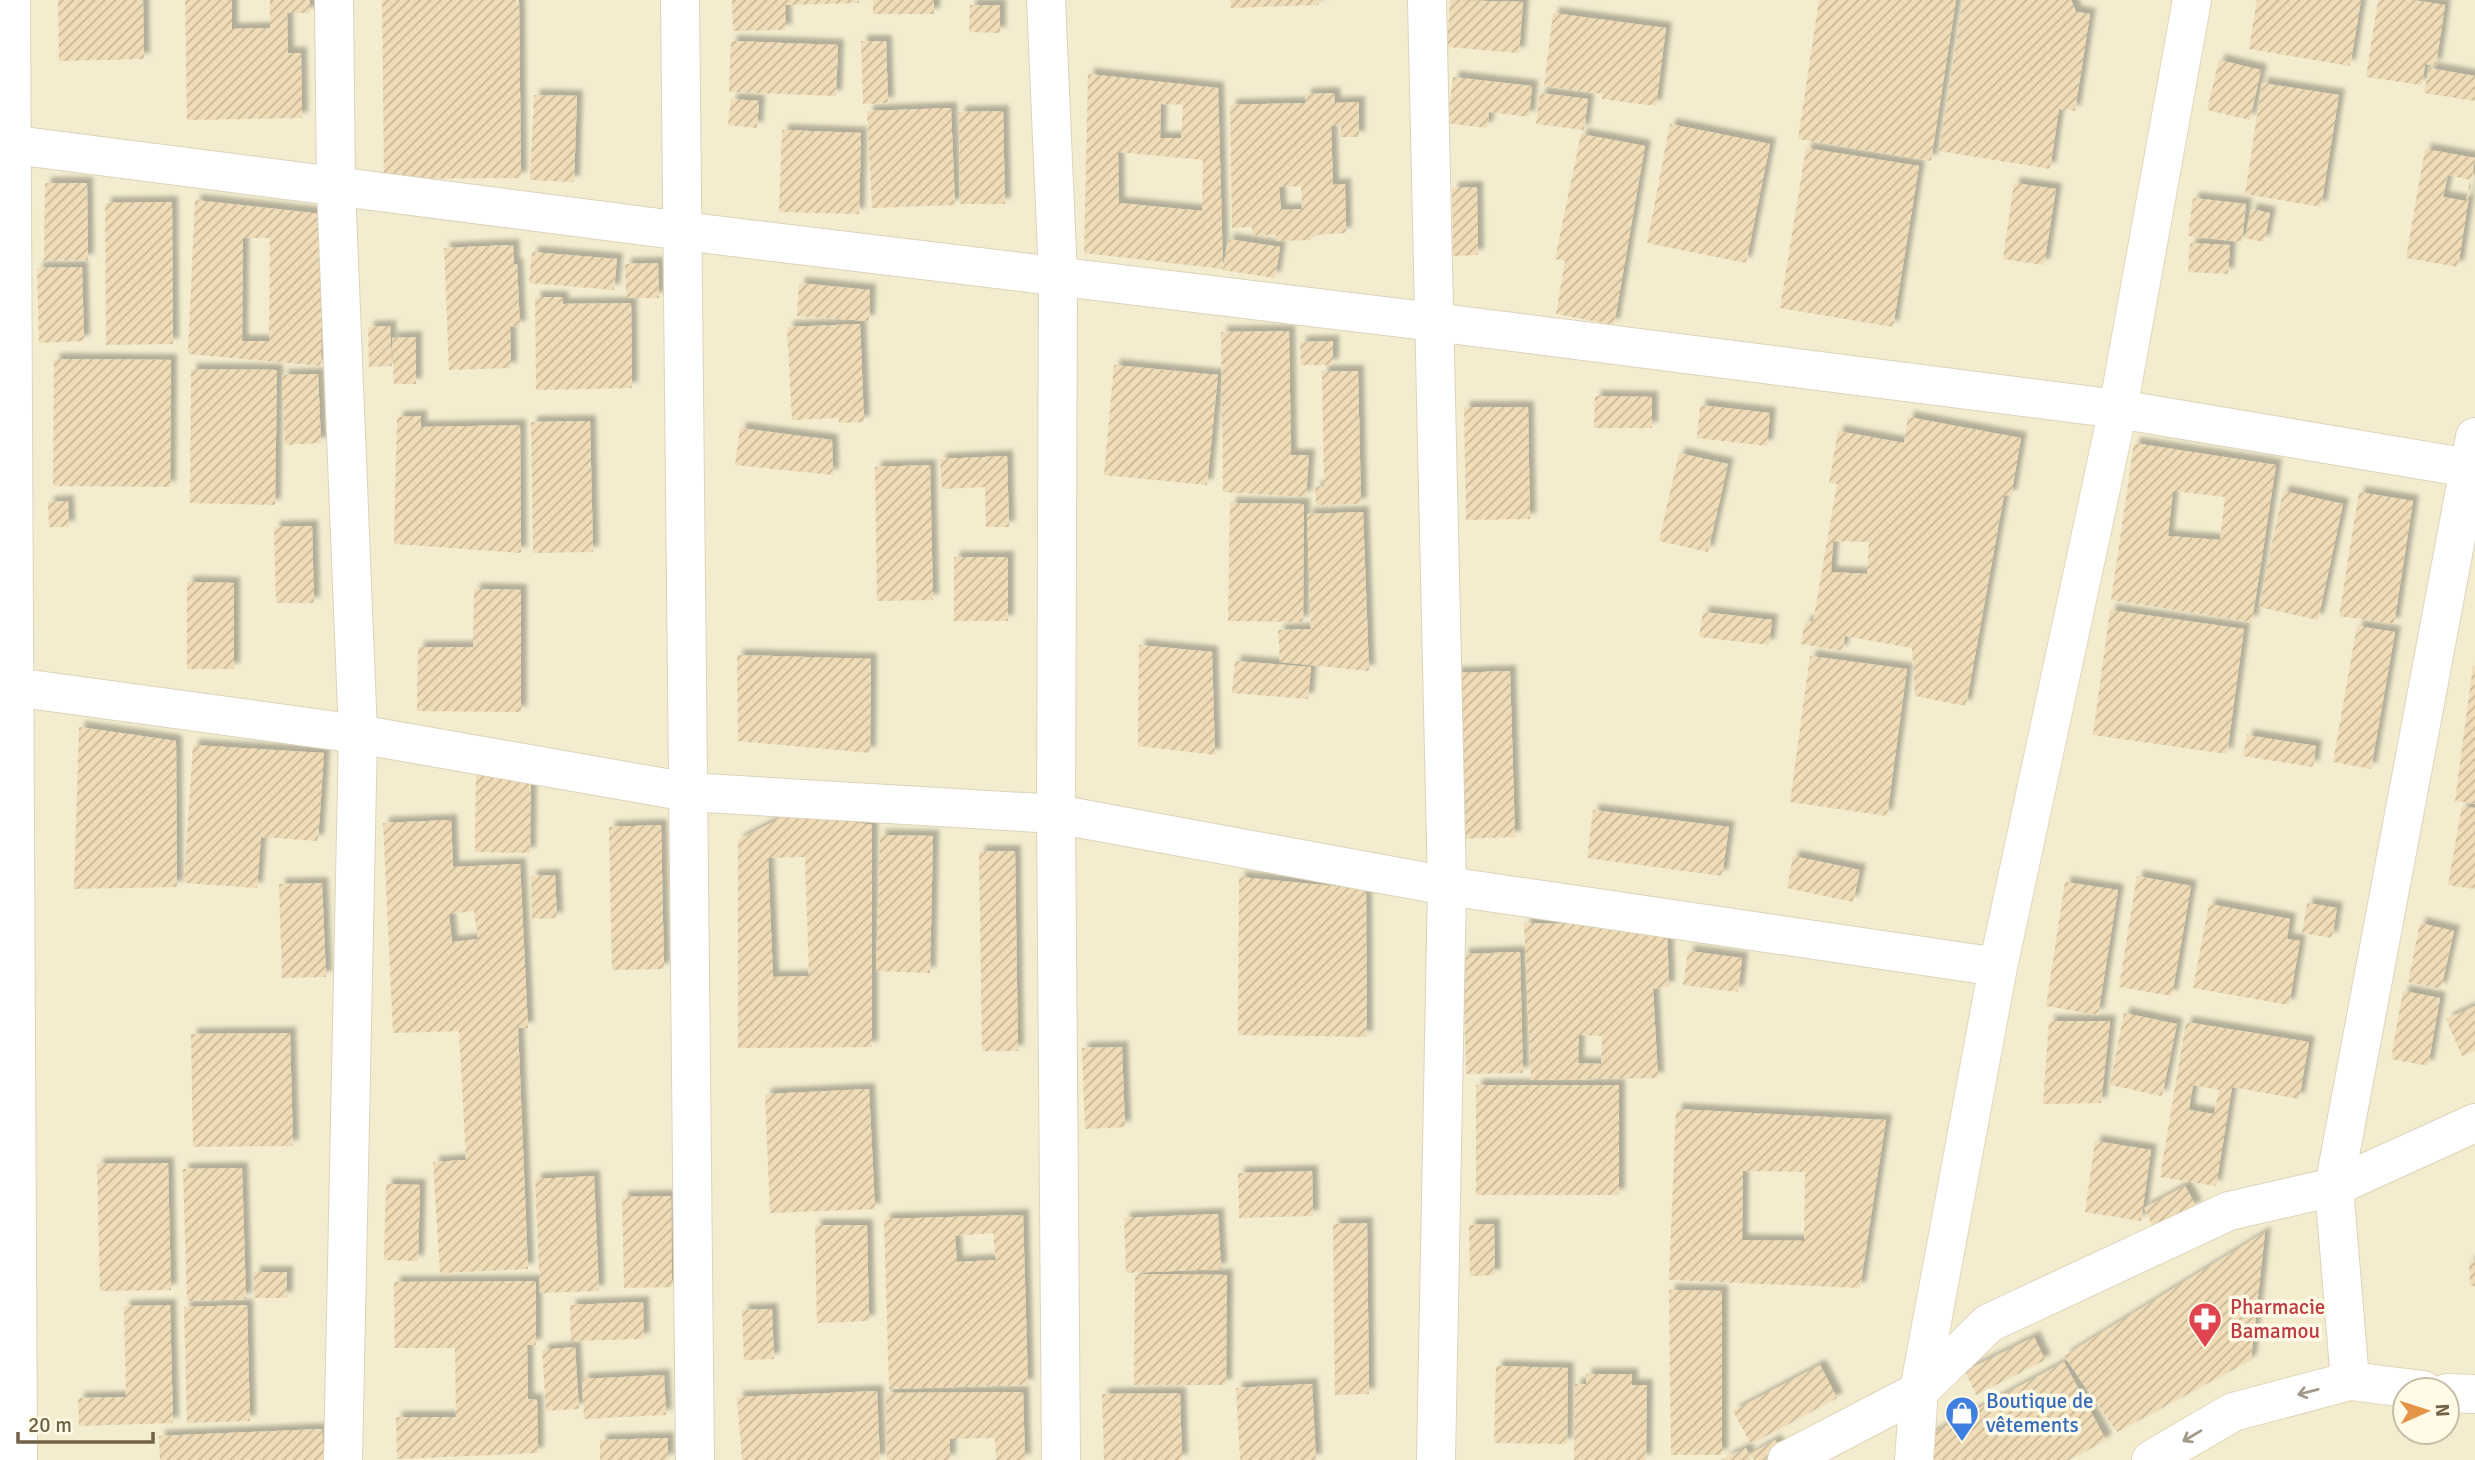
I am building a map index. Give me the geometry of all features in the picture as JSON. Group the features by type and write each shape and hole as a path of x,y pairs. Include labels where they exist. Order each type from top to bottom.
{"street":[{"path":"11,0 6,143 7,686 18,1460"},
{"path":"334,0 336,187 358,734 343,1460"},
{"path":"680,0 695,1460"},
{"path":"1046,0 1058,276 1056,814 1061,1460"},
{"path":"1427,0 1447,886 1436,1460"},
{"path":"1914,1460 1919,1391 1998,967 2118,409 2192,0"},
{"path":"6,143 683,232 1434,322 2118,409 2473,458 2334,1187 2350,1381"},
{"path":"7,686 358,734 688,792 1056,814 1447,886 1998,967"},
{"path":"1787,1460 1919,1391 1989,1323 2229,1211 2334,1187 2475,1123"},
{"path":"2151,1460 2233,1412 2350,1381 2391,1386"}],"shaded area":[{"path":"0,0 2475,0 2475,1460 0,1460"}],"building":[{"path":"58,0 143,0 144,59 59,61"},
{"path":"185,0 232,0 232,29 270,28 270,0 310,0 310,13 287,13 288,53 301,53 302,118 187,120"},
{"path":"382,0 519,0 521,178 384,179"},
{"path":"732,0 859,0 859,3 785,5 786,30 733,31"},
{"path":"873,0 934,0 934,14 873,14"},
{"path":"1230,0 1318,0 1319,5 1231,8"},
{"path":"1450,0 1523,2 1519,53 1447,47"},
{"path":"1819,0 1956,0 1931,161 1798,139"},
{"path":"1963,0 2071,0 2076,12 2090,14 2075,111 2059,109 2050,169 1939,151"},
{"path":"2257,0 2361,0 2350,66 2249,49"},
{"path":"2378,0 2413,0 2445,5 2436,65 2425,64 2422,85 2366,77"},
{"path":"970,5 1000,5 1000,33 969,32"},
{"path":"1553,13 1666,28 1656,106 1602,99 1603,94 1544,86"},
{"path":"731,41 838,45 836,96 729,92"},
{"path":"861,41 886,41 888,103 863,104"},
{"path":"2219,60 2261,70 2250,120 2207,110"},
{"path":"2429,68 2475,76 2475,101 2424,93"},
{"path":"1088,74 1218,88 1223,269 1084,253","holes":["1161,104 1183,105 1181,138 1160,138","1118,152 1203,160 1202,211 1119,203"]},
{"path":"1453,77 1532,86 1529,117 1489,112 1487,128 1447,123"},
{"path":"2262,83 2339,95 2321,207 2245,194"},
{"path":"1334,93 1335,103 1359,102 1359,137 1341,137 1341,126 1331,126 1333,185 1345,184 1346,233 1311,235 1311,240 1276,241 1276,235 1252,235 1252,227 1232,228 1230,105 1305,103 1305,94","holes":["1301,186 1302,209 1281,210 1279,187"]},
{"path":"1540,93 1588,99 1584,130 1536,124"},
{"path":"534,95 577,96 574,182 530,180"},
{"path":"731,99 759,101 757,128 728,125"},
{"path":"951,108 955,205 872,208 867,111"},
{"path":"1003,111 1005,204 960,204 959,112"},
{"path":"1670,124 1770,144 1746,263 1647,243"},
{"path":"782,130 861,133 859,214 779,212"},
{"path":"1581,134 1645,146 1614,325 1556,314 1565,261 1555,259"},
{"path":"1806,148 1919,166 1893,327 1780,308"},
{"path":"2425,149 2475,158 2458,267 2406,258","holes":["2448,175 2470,180 2466,201 2443,197"]},
{"path":"45,183 87,183 88,260 44,261"},
{"path":"2014,183 2056,189 2044,265 2003,259"},
{"path":"1477,187 1478,255 1453,256 1452,188"},
{"path":"2193,198 2246,204 2242,242 2188,236"},
{"path":"195,200 322,214 321,366 188,354","holes":["243,238 270,238 269,341 242,341"]},
{"path":"172,202 173,344 106,345 105,203"},
{"path":"2251,209 2270,213 2264,242 2245,238"},
{"path":"1228,239 1280,247 1275,278 1223,270"},
{"path":"2190,243 2230,245 2228,274 2188,272"},
{"path":"513,245 514,265 517,264 520,327 510,326 511,368 449,370 444,248"},
{"path":"532,252 617,259 614,290 529,283"},
{"path":"658,263 659,298 626,298 625,264"},
{"path":"82,267 84,341 39,343 37,268"},
{"path":"799,283 870,290 869,321 797,316"},
{"path":"535,297 562,297 563,304 631,303 632,388 536,390"},
{"path":"860,324 864,422 839,423 839,418 792,420 787,327"},
{"path":"390,326 392,366 369,367 368,327"},
{"path":"1289,331 1291,455 1309,455 1306,497 1223,492 1221,332"},
{"path":"416,337 416,384 394,384 392,338"},
{"path":"1333,341 1333,365 1301,365 1300,342"},
{"path":"54,359 171,360 170,487 53,486"},
{"path":"1114,365 1218,375 1207,485 1104,475"},
{"path":"191,369 277,370 275,505 190,503"},
{"path":"1322,371 1358,371 1361,504 1316,505 1315,486 1324,487"},
{"path":"318,374 321,443 285,445 282,375"},
{"path":"1595,396 1652,397 1652,428 1594,428"},
{"path":"1700,405 1770,413 1767,446 1697,438"},
{"path":"1464,407 1528,407 1530,519 1466,520"},
{"path":"421,416 421,427 520,425 521,553 394,544 397,417"},
{"path":"1908,417 2021,438 2011,496 2004,495 1966,706 1915,696 1912,648 1845,636 1842,651 1801,644 1805,621 1813,622 1837,484 1829,483 1838,431 1904,443","holes":["1833,541 1869,542 1867,574 1831,572"]},
{"path":"590,421 593,552 533,553 531,422"},
{"path":"740,428 832,440 833,475 735,465"},
{"path":"2134,443 2276,465 2252,622 2111,600","holes":["2173,491 2225,497 2220,540 2168,536"]},
{"path":"1679,453 1728,464 1708,552 1659,541"},
{"path":"1007,456 1009,527 986,527 985,487 942,489 940,459"},
{"path":"930,465 933,600 877,601 875,467"},
{"path":"2283,491 2343,504 2318,620 2259,607"},
{"path":"2359,492 2413,501 2394,624 2339,616"},
{"path":"68,501 69,527 49,527 48,502"},
{"path":"1230,503 1304,504 1303,622 1228,621"},
{"path":"1363,512 1369,671 1280,662 1278,630 1311,629 1307,514"},
{"path":"312,526 314,603 276,603 274,527"},
{"path":"954,557 1008,557 1008,621 954,621"},
{"path":"187,582 234,583 234,669 187,669"},
{"path":"474,589 521,590 521,712 417,711 418,647 473,647"},
{"path":"2110,610 2244,629 2227,754 2093,735"},
{"path":"1703,612 1772,620 1769,645 1699,637"},
{"path":"2357,626 2395,632 2371,769 2333,762"},
{"path":"1139,645 1212,652 1215,755 1138,746"},
{"path":"737,655 871,659 870,753 738,741"},
{"path":"1810,656 1907,669 1887,816 1790,802"},
{"path":"1235,661 1311,667 1308,699 1232,693"},
{"path":"2473,666 2475,667 2475,804 2455,801"},
{"path":"1510,671 1515,837 1458,839 1454,673"},
{"path":"79,727 176,741 177,887 74,889"},
{"path":"2247,735 2316,746 2313,767 2243,756"},
{"path":"193,745 324,753 318,841 261,837 257,888 184,883"},
{"path":"476,769 531,770 530,853 475,852"},
{"path":"2462,806 2475,808 2475,889 2448,885"},
{"path":"1593,810 1729,827 1722,876 1587,858"},
{"path":"794,811 872,825 872,1047 738,1048 738,840","holes":["805,857 809,976 773,977 768,858"]},
{"path":"451,820 453,867 520,864 528,1028 518,1028 528,1269 440,1273 433,1162 466,1160 459,1031 393,1033 383,823","holes":["474,911 478,939 452,942 449,914"]},
{"path":"661,825 664,969 612,970 609,827"},
{"path":"880,835 933,836 930,973 876,971"},
{"path":"979,851 1015,851 1018,1051 982,1051"},
{"path":"1793,856 1860,870 1853,902 1787,888"},
{"path":"555,875 557,918 532,919 531,876"},
{"path":"2137,876 2191,886 2172,996 2119,987"},
{"path":"1239,877 1366,889 1367,1037 1238,1035"},
{"path":"2065,882 2118,890 2098,1015 2046,1006"},
{"path":"322,883 326,977 282,978 279,884"},
{"path":"2307,903 2337,908 2332,938 2302,933"},
{"path":"2209,904 2290,919 2287,939 2300,941 2289,1005 2193,988"},
{"path":"1524,923 1667,926 1669,987 1653,989 1658,1078 1531,1080","holes":["1579,1035 1602,1036 1601,1064 1578,1063"]},
{"path":"2420,923 2454,931 2441,989 2408,982"},
{"path":"1688,951 1742,958 1738,992 1683,985"},
{"path":"1520,952 1523,1073 1466,1074 1463,954"},
{"path":"2403,991 2440,998 2428,1066 2391,1059"},
{"path":"2475,1006 2475,1051 2462,1056 2446,1019"},
{"path":"2124,1013 2177,1024 2162,1096 2110,1085"},
{"path":"2049,1021 2110,1021 2101,1103 2043,1104"},
{"path":"2186,1022 2309,1042 2299,1099 2232,1087 2216,1186 2160,1177","holes":["2193,1085 2219,1090 2214,1114 2189,1110"]},
{"path":"290,1033 293,1146 193,1147 191,1034"},
{"path":"1122,1047 1125,1127 1085,1129 1082,1048"},
{"path":"1476,1085 1619,1085 1619,1195 1476,1195"},
{"path":"869,1089 875,1209 770,1213 765,1094"},
{"path":"1676,1109 1886,1120 1860,1288 1669,1280","holes":["1743,1171 1805,1172 1804,1241 1742,1240"]},
{"path":"2095,1141 2151,1150 2141,1221 2085,1212"},
{"path":"168,1163 171,1290 100,1291 97,1164"},
{"path":"242,1168 246,1299 187,1301 183,1169"},
{"path":"1312,1171 1313,1216 1239,1218 1238,1173"},
{"path":"594,1176 599,1291 540,1293 535,1179"},
{"path":"386,1184 420,1185 418,1261 384,1260"},
{"path":"2185,1186 2196,1206 2154,1228 2144,1208"},
{"path":"671,1196 672,1287 624,1288 622,1197"},
{"path":"1218,1214 1221,1269 1126,1273 1124,1218"},
{"path":"1023,1215 1028,1385 889,1389 884,1219","holes":["993,1233 996,1260 957,1262 955,1236"]},
{"path":"1367,1223 1369,1394 1335,1395 1333,1224"},
{"path":"1494,1224 1495,1275 1470,1276 1469,1225"},
{"path":"815,1225 867,1225 869,1321 817,1323"},
{"path":"2265,1232 2251,1360 2117,1432 2064,1356"},
{"path":"2469,1261 2475,1261 2475,1286 2470,1286"},
{"path":"254,1272 287,1272 287,1298 254,1298"},
{"path":"1135,1274 1227,1275 1226,1385 1134,1385"},
{"path":"536,1281 536,1345 527,1345 528,1399 537,1400 538,1453 397,1459 396,1417 456,1417 455,1348 395,1348 394,1282"},
{"path":"1669,1290 1722,1291 1722,1455 1671,1455"},
{"path":"643,1302 644,1339 571,1341 570,1305"},
{"path":"170,1305 173,1423 79,1426 78,1398 126,1397 124,1306"},
{"path":"247,1305 250,1421 187,1423 184,1307"},
{"path":"772,1309 774,1359 744,1360 742,1310"},
{"path":"2034,1337 2045,1360 1976,1395 1965,1371"},
{"path":"575,1347 579,1409 546,1411 542,1350"},
{"path":"2064,1362 2106,1440 2069,1460 1934,1460 1922,1439"},
{"path":"1820,1365 1837,1398 1751,1444 1733,1411"},
{"path":"1496,1366 1568,1368 1567,1444 1494,1443"},
{"path":"1586,1374 1632,1374 1632,1385 1647,1385 1646,1460 1574,1460 1575,1384 1586,1384"},
{"path":"664,1375 666,1415 584,1419 582,1379"},
{"path":"1312,1384 1316,1460 1240,1460 1236,1388"},
{"path":"877,1391 880,1460 742,1460 737,1397"},
{"path":"1023,1392 1025,1460 996,1460 995,1438 950,1439 950,1460 887,1460 886,1393"},
{"path":"1180,1393 1182,1460 1104,1460 1102,1394"},
{"path":"322,1429 324,1460 160,1460 159,1436"},
{"path":"668,1438 668,1460 600,1460 600,1440"},
{"path":"1775,1440 1785,1456 1779,1460 1754,1460 1751,1454"},
{"path":"1746,1448 1751,1460 1721,1460"}],"place":[{"name":"Pharmacie Bamamou","path":"2205,1349"},
{"name":"Boutique de vêtements","path":"1962,1443"}]}
